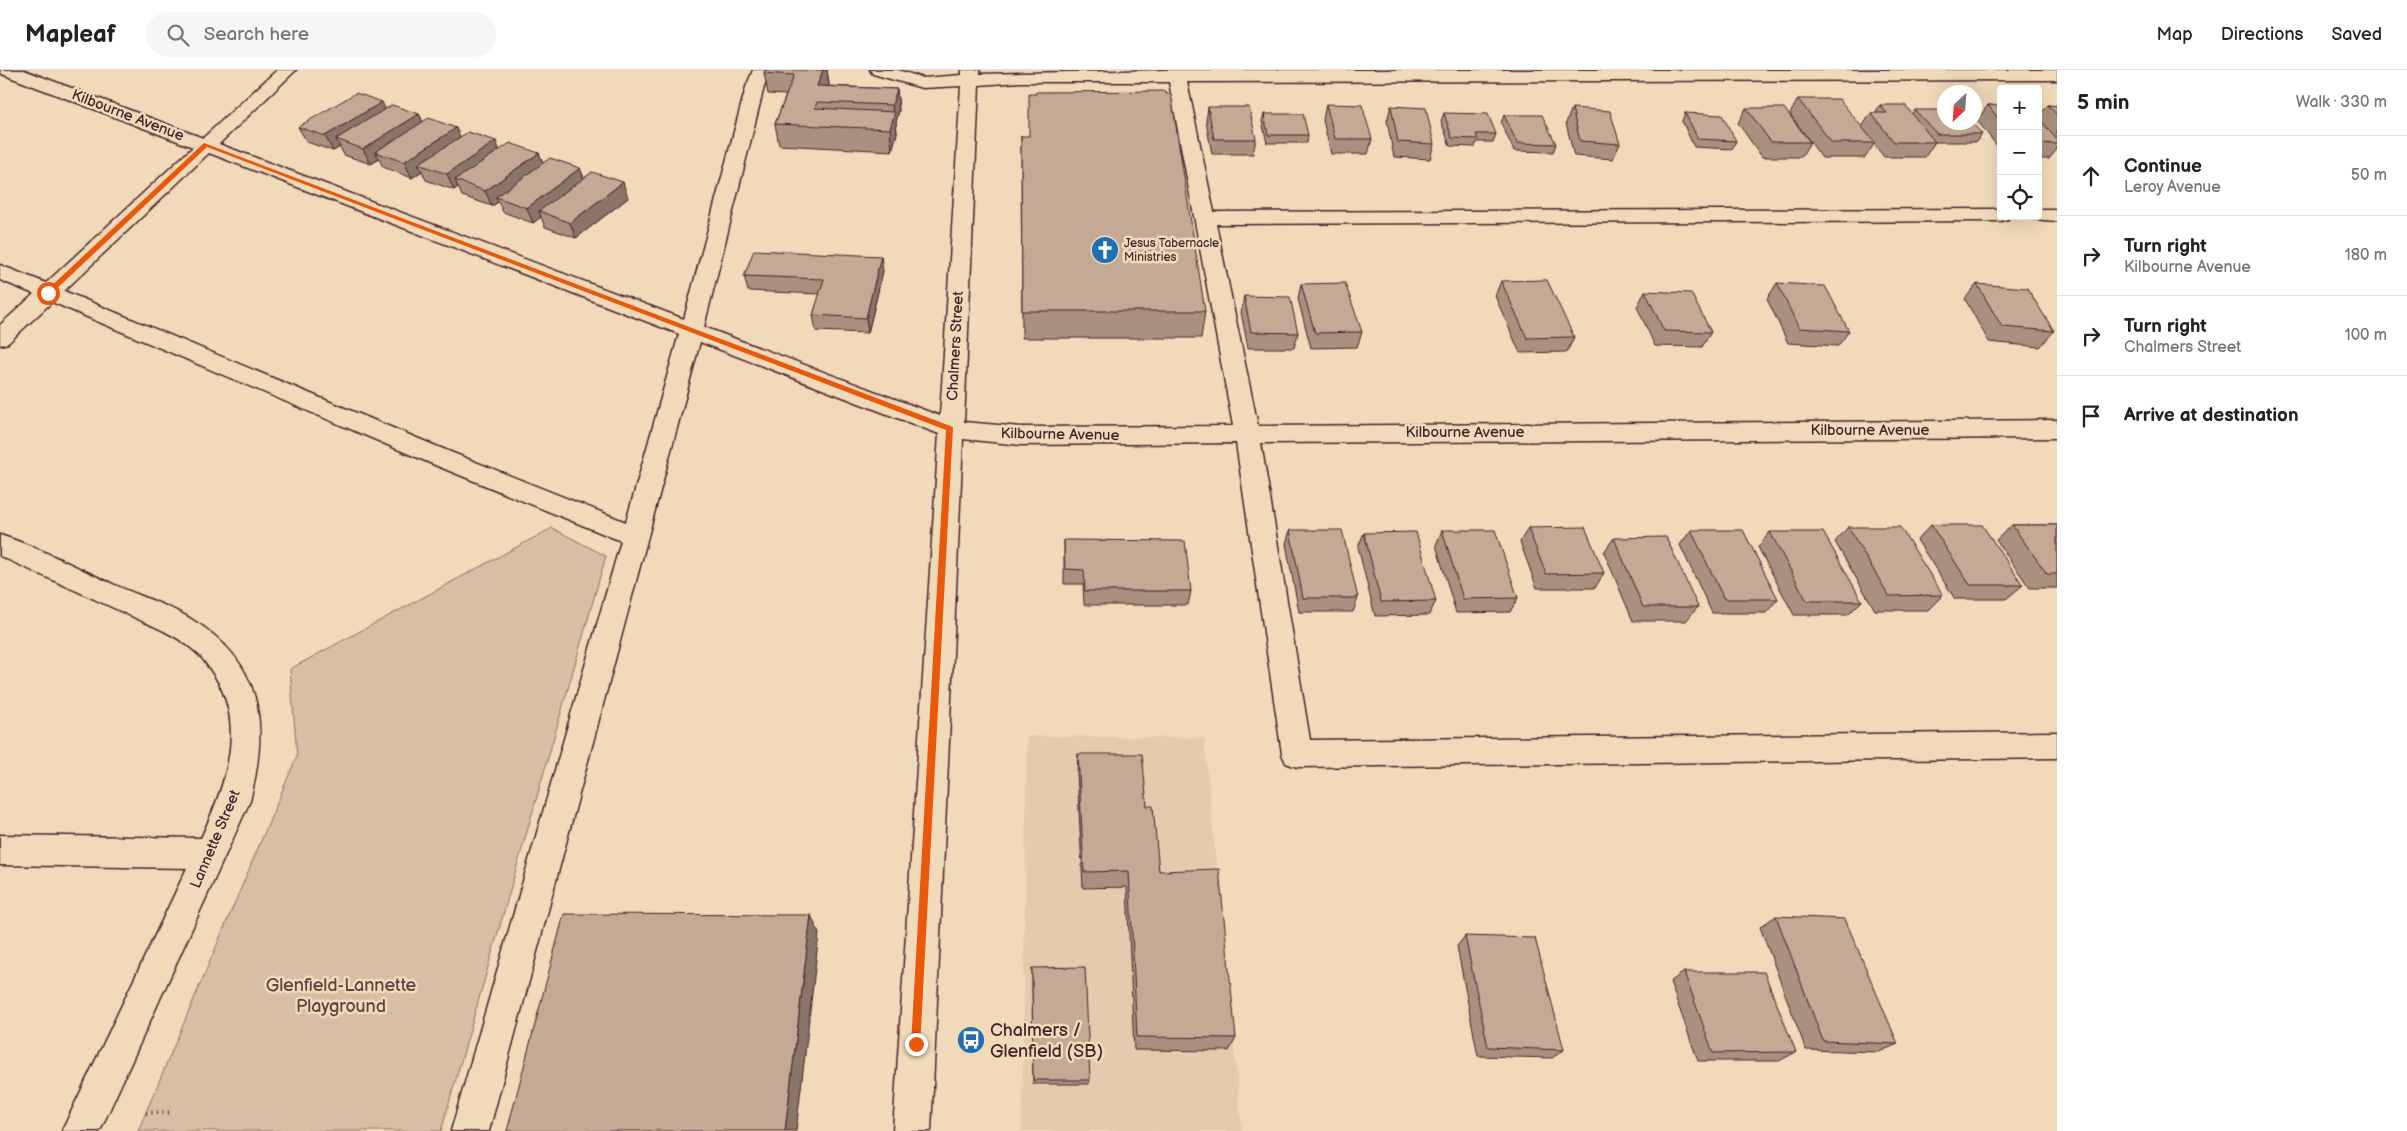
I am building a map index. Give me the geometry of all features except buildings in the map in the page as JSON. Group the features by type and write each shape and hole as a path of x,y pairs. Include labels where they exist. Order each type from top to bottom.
{"street":[{"name":"Kilbourne Avenue","path":"8,70 206,144 691,332 950,429 1022,436 2057,429"},
{"path":"0,338 287,70"},
{"path":"470,1131 691,332 755,87 762,70"},
{"path":"879,70 922,83 971,75 1020,77 1176,73 2057,75"},
{"path":"1176,73 1246,433 1297,754 2057,745"},
{"name":"Chalmers Street","path":"912,1131 971,75"},
{"path":"2042,215 2057,214"},
{"path":"1204,218 1997,215"},
{"path":"0,272 439,457 635,536"},
{"name":"Lannette Street","path":"0,545 180,626 210,646 235,680 243,706 245,726 243,767 234,801 81,1131"},
{"path":"0,850 210,853"}],"path":[{"path":"146,1113 173,1112"}],"shaded area":[{"path":"1027,736 1204,738 1242,1131 1022,1131"}],"green space":[{"name":"Glenfield-Lannette Playground","path":"552,528 606,556 441,1131 138,1131 297,756 290,669"}],"place":[{"name":"Jesus Tabernacle Ministries","path":"1105,250"},
{"name":"Chalmers / Glenfield (SB)","path":"971,1040"}],"route":[{"path":"48,293 206,144 691,332 950,429 916,1044"}]}
